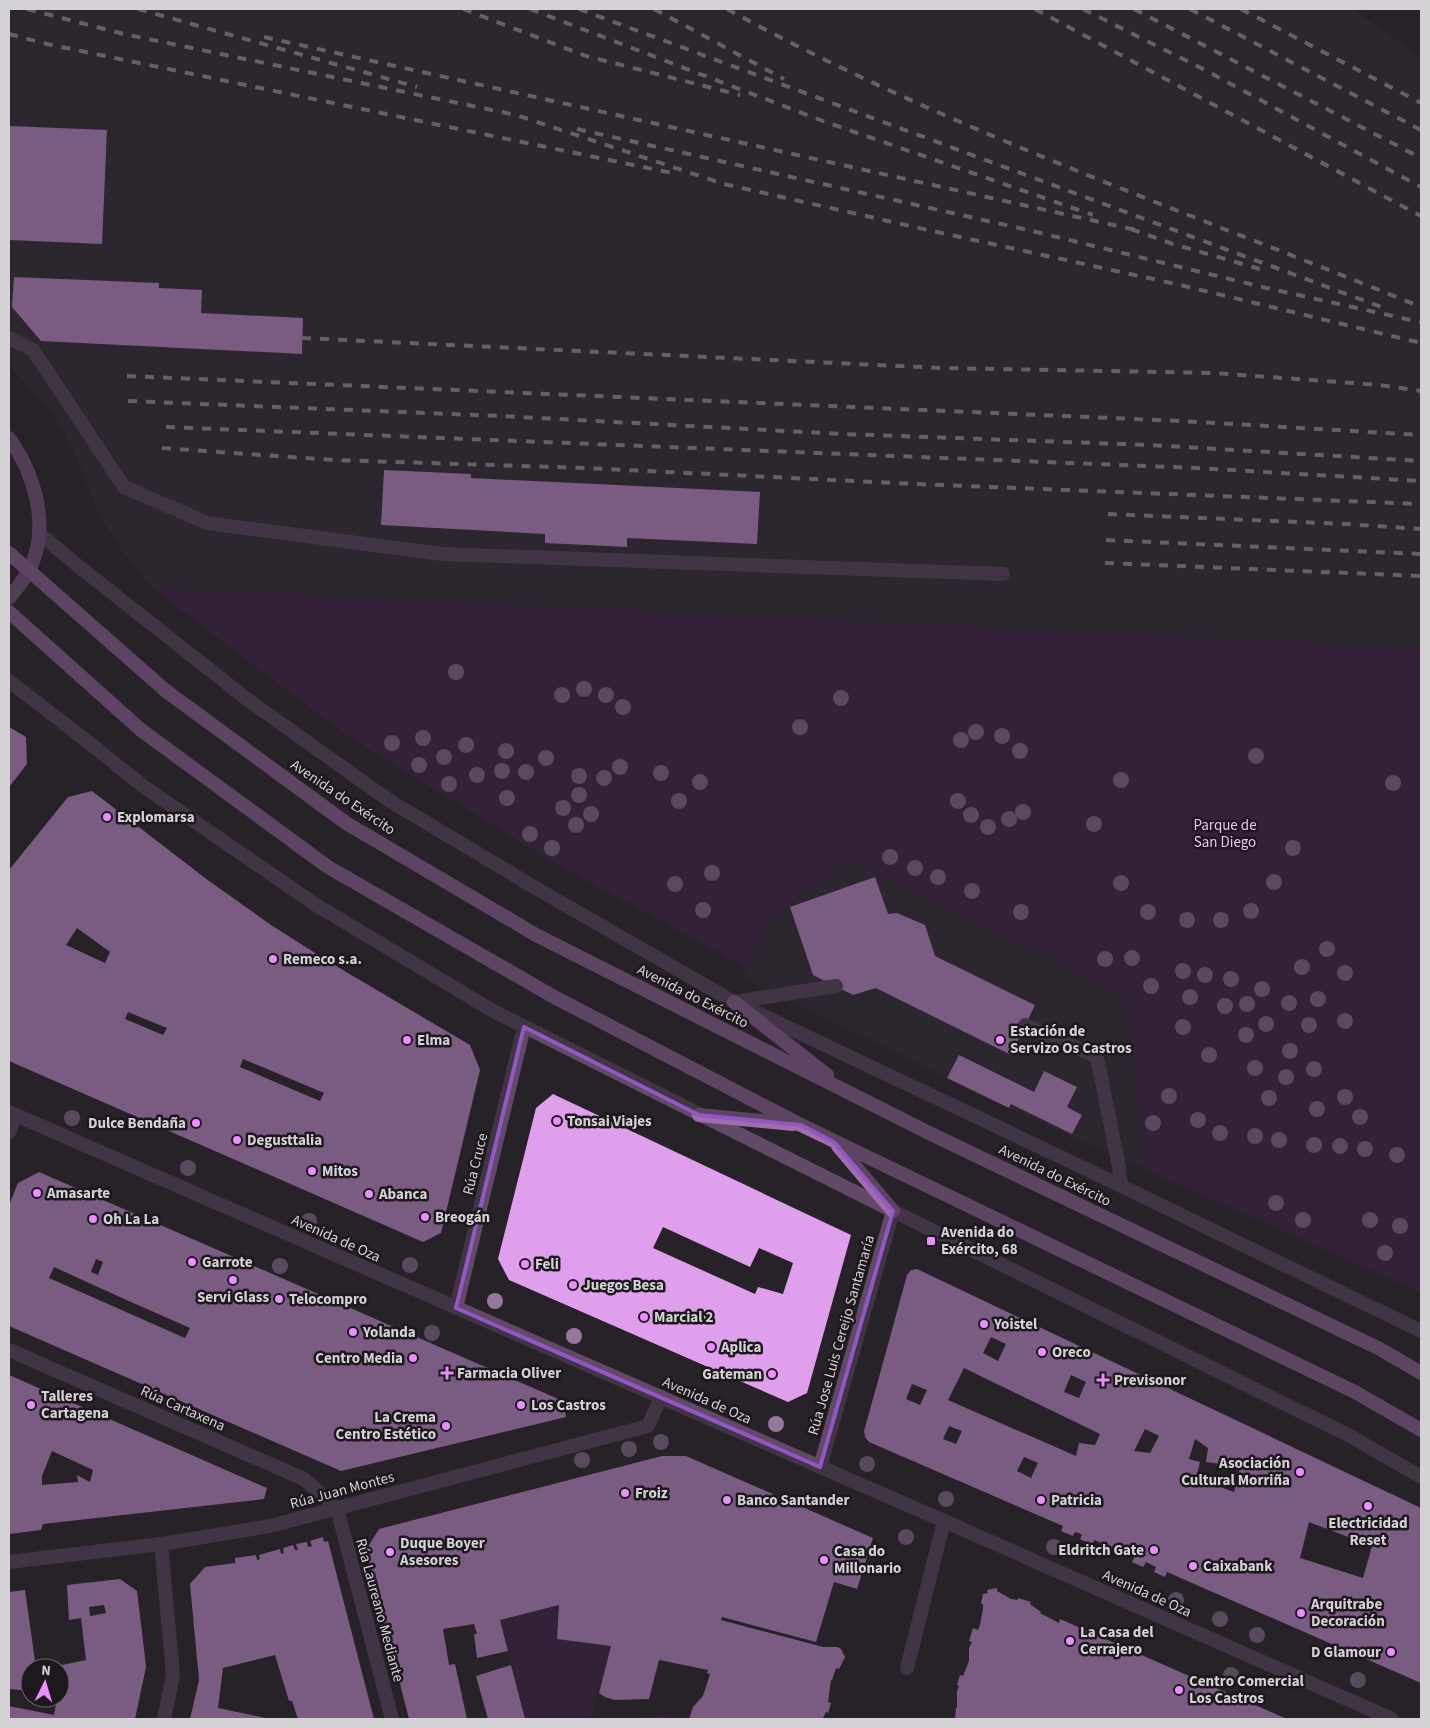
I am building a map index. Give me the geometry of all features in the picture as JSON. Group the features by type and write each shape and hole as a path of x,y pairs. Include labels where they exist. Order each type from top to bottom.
{"main road":[{"path":"9,438 20,454 34,489 39,512 40,534 31,566 9,598"},
{"name":"Avenida do Exército","path":"9,552 166,691 346,823 536,935 929,1133 1380,1350 1421,1372"},
{"path":"9,612 141,730 328,867 556,998 834,1142 1355,1392 1421,1430"},
{"path":"734,1002 852,1094"},
{"path":"699,1115 801,1125"},
{"path":"834,1142 893,1211"}],"street":[{"path":"9,338 32,350 124,487 207,523 442,554 1004,574"},
{"name":"Avenida do Exército","path":"40,534 248,700 390,801 534,887 734,1002 1421,1331"},
{"path":"9,681 143,786 316,905 495,1012 699,1115 1350,1436 1421,1477"},
{"path":"734,1002 836,986"},
{"path":"1025,1025 1097,1057 1121,1186"},
{"name":"Rúa Cruce","path":"456,1308 524,1027"},
{"path":"9,1132 12,1114"},
{"name":"Avenida de Oza","path":"12,1114 1392,1719"},
{"name":"Rúa Jose Luis Cereijo Santamaría","path":"820,1467 893,1211"},
{"name":"Rúa Cartaxena","path":"9,1350 304,1479 337,1508"},
{"name":"Rúa Juan Montes","path":"9,1562 161,1544 270,1526 648,1426 661,1397"},
{"name":"Rúa Laureano Mediante","path":"337,1508 392,1719"},
{"path":"907,1668 944,1521"},
{"path":"161,1544 173,1675 164,1719"}],"highlighted area":[{"path":"524,1027 699,1115 801,1125 834,1142 893,1211 820,1467 456,1308"}],"shaded area":[{"path":"9,9 1352,9 1421,57 1421,648 152,588 124,554 99,515 76,456 52,411 9,367"},
{"name":"Estación de Servizo Os Castros","path":"847,860 1064,964 1127,1002 1146,1170 1009,1108 742,978 770,921"}],"green space":[{"name":"Parque de San Diego","path":"152,588 1421,648 1421,1293 1146,1170 1127,1002 1064,964 847,860 770,921 747,968 562,867 346,735"},
{"path":"559,1605 557,1639 611,1646 591,1719 525,1719 500,1620"},
{"path":"671,1714 670,1719 626,1719"}],"building":[{"path":"9,126 107,130 102,244 9,240"},
{"path":"14,277 159,283 159,288 202,290 201,313 303,318 302,354 41,341 12,307"},
{"path":"384,470 471,474 471,478 760,492 757,544 627,538 627,547 545,543 545,534 381,525"},
{"path":"9,727 26,737 27,764 9,787"},
{"path":"92,791 209,881 271,925 331,963 470,1045 480,1070 441,1233 423,1242 9,1061 9,870 68,797","holes":["77,928 110,952 105,963 66,945","128,1012 167,1028 163,1035 125,1019","243,1059 324,1093 320,1101 240,1067"]},
{"path":"875,877 888,914 897,913 925,925 935,956 1035,1005 1011,1055 876,988 853,995 813,975 790,907"},
{"path":"959,1055 1034,1092 1044,1071 1077,1087 1067,1107 1082,1115 1072,1134 1011,1104 1009,1108 947,1078"},
{"path":"553,1094 851,1235 807,1393 788,1402 509,1280 498,1259 536,1108","holes":["663,1227 750,1267 759,1248 793,1263 783,1294 758,1287 755,1294 653,1248"]},
{"path":"39,1172 563,1401 566,1417 341,1471 9,1326 9,1205 18,1183","holes":["96,1259 103,1262 98,1275 91,1272","54,1267 122,1298 190,1328 185,1338 49,1278"]},
{"path":"917,1269 1421,1508 1421,1683 1167,1572 1165,1577 1154,1572 1156,1567 1146,1562 1143,1567 1132,1562 1134,1558 1132,1556 1094,1540 1093,1545 1080,1539 1082,1535 1079,1533 1075,1532 1073,1536 1061,1531 1063,1526 869,1442 865,1437 864,1431 907,1275 911,1270","holes":["991,1337 1006,1344 998,1361 983,1353","964,1368 1100,1434 1095,1445 1079,1443 1076,1456 948,1400","1071,1375 1086,1382 1079,1398 1064,1392","912,1384 927,1390 920,1405 906,1399","949,1426 962,1431 956,1444 943,1439","1145,1429 1159,1436 1150,1453 1134,1451","1195,1439 1208,1448 1206,1462 1240,1467 1234,1492 1196,1478 1200,1462 1189,1459","1024,1457 1038,1463 1031,1478 1017,1471","1309,1522 1372,1546 1363,1578 1300,1558"]},
{"path":"9,1375 267,1488 264,1499 43,1524 41,1530 9,1534","holes":["52,1451 93,1470 90,1482 77,1475 78,1482 42,1485 42,1476"]},
{"path":"662,1456 686,1456 873,1538 857,1589 834,1582 816,1642 722,1617 721,1620 823,1647 837,1647 841,1649 845,1657 839,1669 836,1668 831,1680 828,1702 831,1703 828,1713 826,1712 823,1718 825,1719 689,1719 693,1707 703,1696 710,1674 707,1673 708,1670 659,1660 649,1699 614,1700 605,1697 599,1693 611,1646 557,1639 559,1605 500,1620 508,1651 477,1658 474,1634 477,1634 474,1624 443,1629 449,1665 455,1664 467,1719 409,1719 366,1550 379,1529"},
{"path":"323,1537 324,1542 328,1541 374,1719 298,1719 292,1701 289,1701 275,1655 223,1668 218,1708 270,1719 190,1719 199,1680 190,1584 205,1567 235,1563 235,1558 256,1555 257,1560 260,1559 259,1555 280,1549 281,1554 284,1553 283,1548 293,1545 295,1550 298,1550 296,1544 307,1542 308,1547 312,1546 310,1541"},
{"path":"120,1579 137,1591 146,1667 135,1719 9,1719 9,1706 54,1715 55,1708 70,1708 70,1663 86,1660 81,1618 69,1620 67,1585","holes":["104,1605 106,1613 90,1616 89,1607"]},
{"path":"997,1588 997,1591 1011,1599 1018,1600 1018,1598 1031,1602 1030,1604 1040,1613 1059,1623 1060,1619 1287,1719 955,1719 959,1686 957,1685 960,1675 963,1676 969,1661 969,1648 972,1642 969,1641 973,1628 978,1630 980,1625 983,1594 988,1593 987,1590"},
{"path":"25,1590 35,1658 20,1658 20,1690 9,1689 9,1592"},
{"path":"511,1665 525,1719 488,1719 476,1676"}],"railway":[{"path":"27,9 124,34 516,115 724,184 1176,284 1421,343"},
{"path":"138,9 417,87"},
{"path":"463,9 586,56 740,95"},
{"path":"530,9 823,121 1093,215"},
{"path":"579,9 1384,308"},
{"path":"654,9 784,79"},
{"path":"727,9 810,53 982,131 1157,203 1421,307"},
{"path":"1035,9 1421,216"},
{"path":"1083,9 1205,70 1421,187"},
{"path":"1134,9 1421,158"},
{"path":"1190,9 1421,130"},
{"path":"1241,9 1421,103"},
{"path":"9,34 47,44 672,173"},
{"path":"264,37 1136,230"},
{"path":"577,129 1028,230 1271,289 1420,322"},
{"path":"1131,229 1173,244 1260,269"},
{"path":"302,338 942,368 1214,373 1380,385 1421,391"},
{"path":"127,376 1181,421 1421,435"},
{"path":"128,401 501,416 843,434 1150,445 1421,461"},
{"path":"166,427 1196,468 1421,481"},
{"path":"162,448 334,460 585,468 916,484 1421,504"},
{"path":"1108,514 1421,529"},
{"path":"1106,540 1421,554"},
{"path":"1105,563 1421,576"}],"place":[{"name":"Explomarsa","path":"107,817"},
{"name":"Remeco s.a.","path":"273,959"},
{"name":"Elma","path":"407,1040"},
{"name":"Estación de Servizo Os Castros","path":"1000,1040"},
{"name":"Tonsai Viajes","path":"557,1121"},
{"name":"Dulce Bendaña","path":"196,1123"},
{"name":"Degusttalia","path":"237,1140"},
{"name":"Mitos","path":"312,1171"},
{"name":"Amasarte","path":"37,1193"},
{"name":"Abanca","path":"369,1194"},
{"name":"Breogán","path":"425,1217"},
{"name":"Oh La La","path":"93,1219"},
{"name":"Avenida do Exército, 68","path":"931,1241"},
{"name":"Garrote","path":"192,1262"},
{"name":"Feli","path":"525,1264"},
{"name":"Servi Glass","path":"233,1280"},
{"name":"Juegos Besa","path":"573,1285"},
{"name":"Telocompro","path":"279,1299"},
{"name":"Marcial 2","path":"644,1317"},
{"name":"Yoistel","path":"984,1324"},
{"name":"Yolanda","path":"353,1332"},
{"name":"Aplica","path":"711,1347"},
{"name":"Oreco","path":"1042,1352"},
{"name":"Centro Media","path":"413,1358"},
{"name":"Farmacia Oliver","path":"447,1373"},
{"name":"Gateman","path":"772,1374"},
{"name":"Previsonor","path":"1103,1380"},
{"name":"Talleres Cartagena","path":"31,1405"},
{"name":"Los Castros","path":"521,1405"},
{"name":"La Crema Centro Estético","path":"446,1426"},
{"name":"Asociación Cultural Morriña","path":"1300,1472"},
{"name":"Froiz","path":"625,1493"},
{"name":"Banco Santander","path":"727,1500"},
{"name":"Patricia","path":"1041,1500"},
{"name":"Electricidad Reset","path":"1368,1506"},
{"name":"Eldritch Gate","path":"1154,1550"},
{"name":"Duque Boyer Asesores","path":"390,1552"},
{"name":"Casa do Millonario","path":"824,1560"},
{"name":"Caixabank","path":"1193,1566"},
{"name":"Arquitrabe Decoración","path":"1301,1613"},
{"name":"La Casa del Cerrajero","path":"1070,1641"},
{"name":"D Glamour","path":"1391,1652"},
{"name":"Centro Comercial Los Castros","path":"1179,1690"}]}
